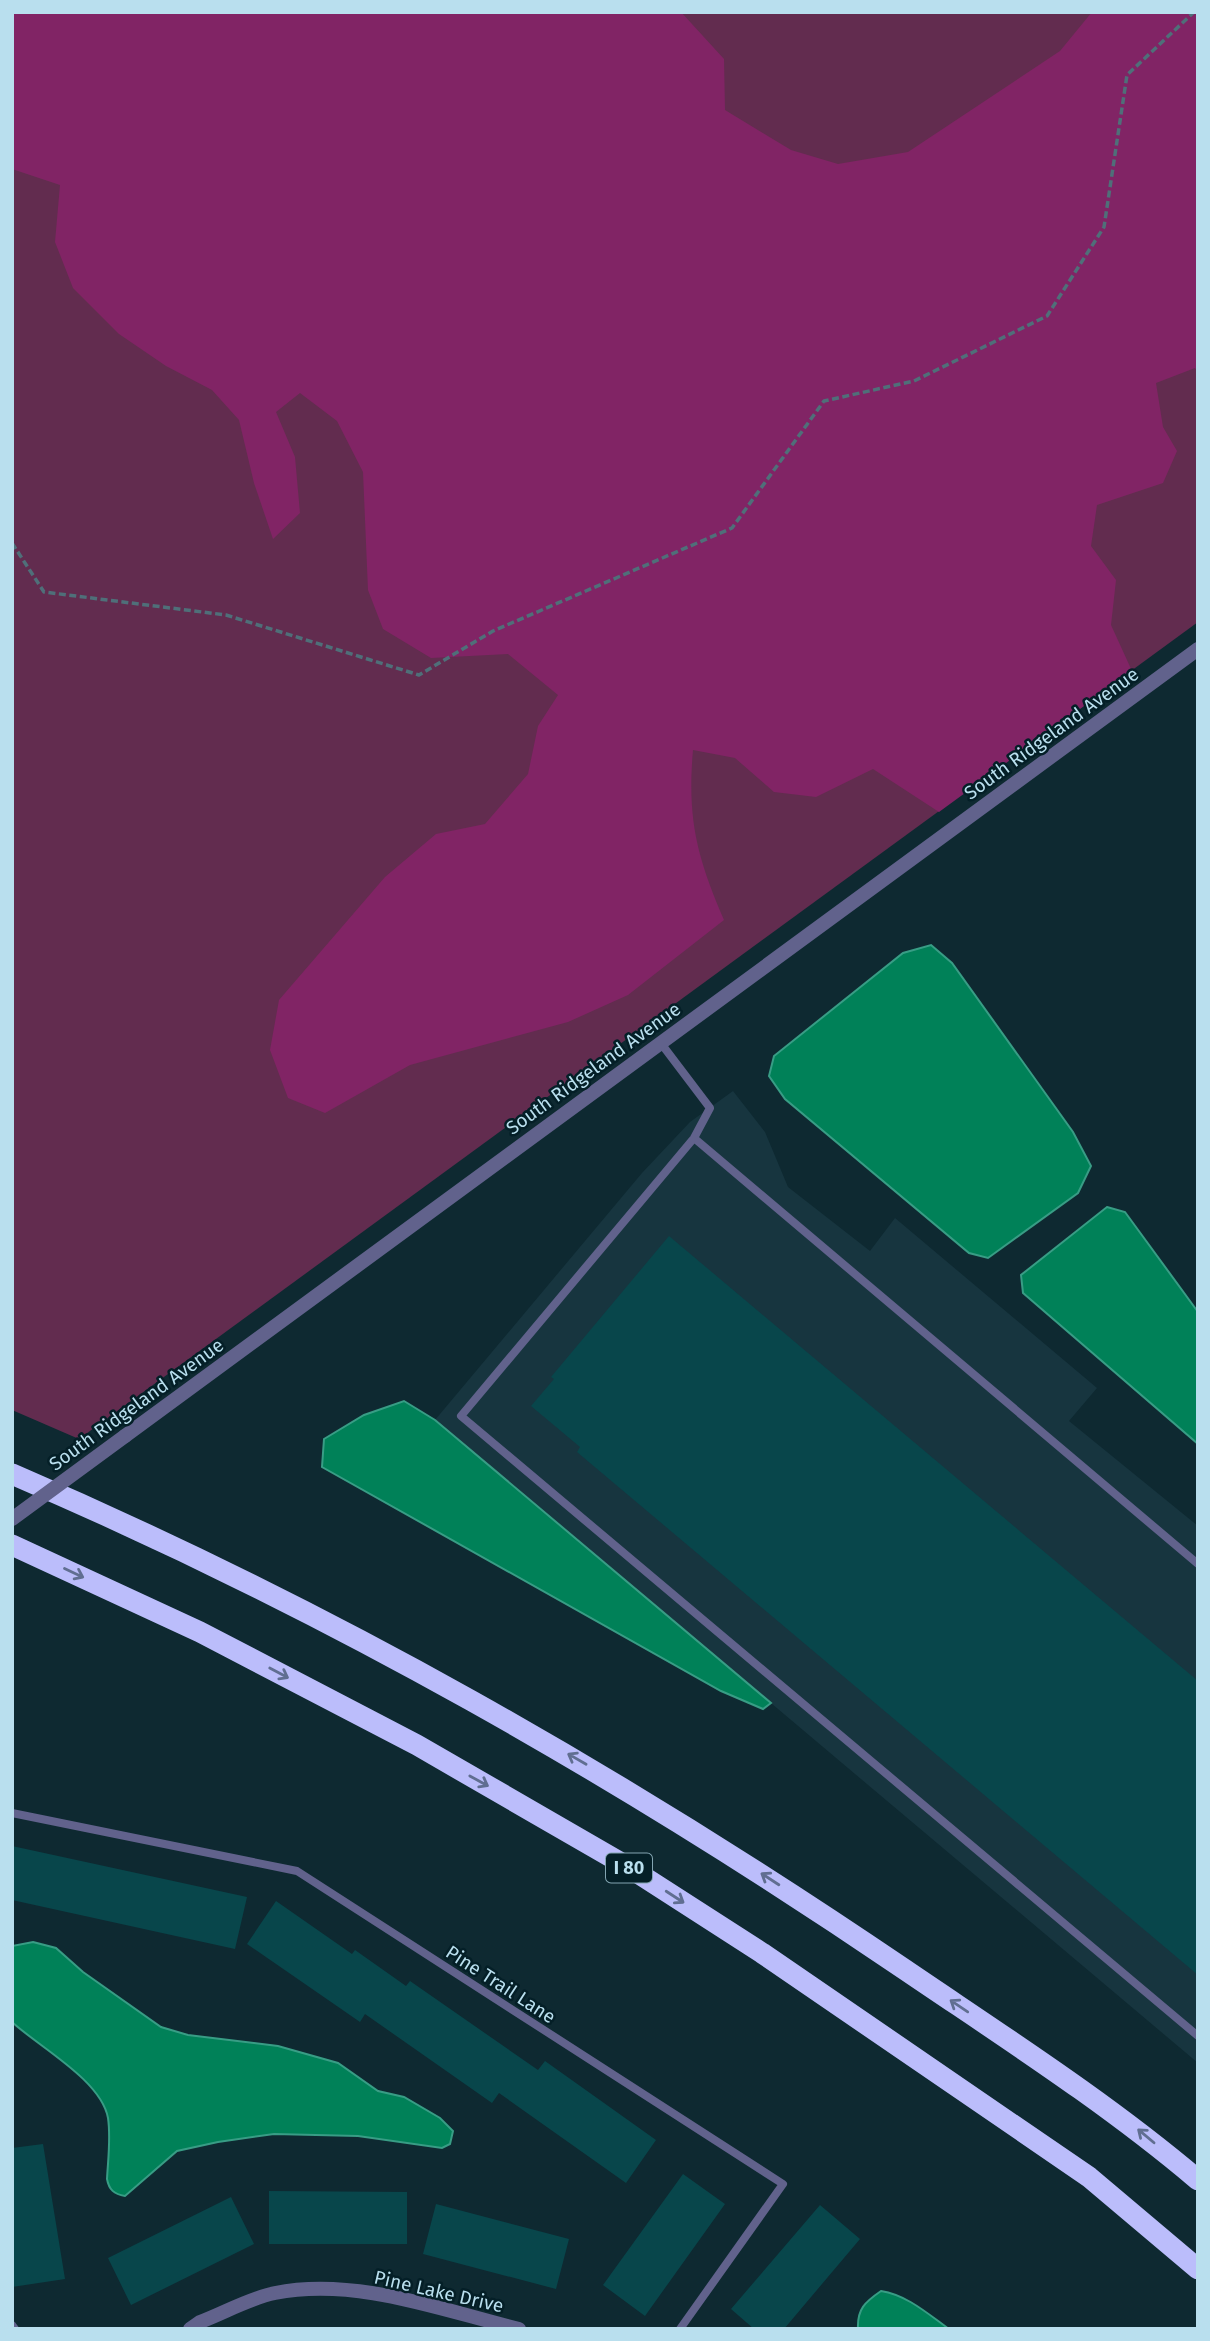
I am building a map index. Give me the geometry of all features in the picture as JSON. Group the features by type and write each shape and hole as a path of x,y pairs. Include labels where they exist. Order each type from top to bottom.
{"highway":[{"path":"12,1474 246,1582 450,1687 608,1777 802,1900 1131,2123 1198,2180"},
{"name":"I 80","path":"12,1545 212,1638 417,1745 630,1868 762,1953 1089,2177 1198,2269"}],"street":[{"name":"South Ridgeland Avenue","path":"12,1519 1198,649"},
{"name":"Pine Lake Drive","path":"190,2329 200,2322 273,2293 319,2288 381,2295 513,2328"}],"lane":[{"path":"660,1042 710,1108 694,1138 461,1416 1198,2036"},
{"path":"694,1138 1198,1564"},
{"name":"Pine Trail Lane","path":"12,1813 297,1871 783,2184 680,2329"}],"path":[{"path":"12,543 44,592 226,615 419,676 493,631 732,528 824,401 914,382 1047,316 1104,227 1127,75 1194,12"}],"shaded area":[{"path":"12,12 1198,12 1198,622 79,1439 12,1410"},
{"path":"12,12 681,12 724,59 725,110 791,150 838,164 908,152 1060,51 1092,12 1198,12 1198,372 1195,368 1156,383 1163,427 1177,451 1163,483 1097,505 1091,546 1116,580 1111,625 1132,671 939,812 873,769 816,797 774,792 735,758 693,750 692,797 696,838 707,877 724,920 628,995 568,1022 410,1065 325,1113 288,1098 270,1050 279,1000 385,877 436,834 485,824 528,774 538,726 558,695 508,654 431,658 383,629 368,590 363,472 337,421 300,393 276,412 295,457 300,513 273,539 254,483 239,420 212,390 166,366 119,334 73,288 55,242 60,185 12,169"},
{"path":"931,945 952,963 1073,1132 1091,1166 1078,1193 988,1258 969,1253 785,1099 769,1076 774,1056 903,953"},
{"path":"733,1091 765,1132 788,1187 870,1251 895,1218 1097,1388 1069,1421 1198,1526 1198,2063 435,1420 642,1173 690,1122"},
{"path":"1107,1207 1125,1212 1198,1312 1198,1444 1023,1293 1021,1275"},
{"path":"404,1401 435,1420 771,1703 763,1709 721,1691 322,1467 324,1439 364,1415"},
{"path":"33,1942 56,1948 83,1972 161,2027 188,2035 278,2046 338,2063 378,2091 404,2097 440,2118 453,2131 450,2144 442,2148 358,2136 274,2134 218,2142 177,2151 125,2196 118,2194 111,2189 107,2179 109,2126 103,2104 94,2090 68,2065 12,2022 12,1946"},
{"path":"881,2291 908,2301 949,2329 858,2329 863,2307"}],"building":[{"path":"669,1236 1198,1681 1198,1975 577,1452 580,1447 531,1406 554,1379 551,1377"},
{"path":"12,1846 247,1897 235,1949 12,1900"},
{"path":"276,1901 352,1954 355,1950 406,1986 410,1981 538,2070 545,2061 656,2140 626,2183 499,2093 492,2103 365,2014 360,2022 247,1944"},
{"path":"43,2144 65,2279 12,2287 12,2148"},
{"path":"683,2174 725,2204 645,2316 603,2285"},
{"path":"269,2191 407,2192 407,2244 269,2244"},
{"path":"231,2197 254,2244 131,2305 108,2258"},
{"path":"436,2204 569,2239 556,2289 423,2254"},
{"path":"820,2205 860,2239 784,2329 754,2329 731,2309"}]}
